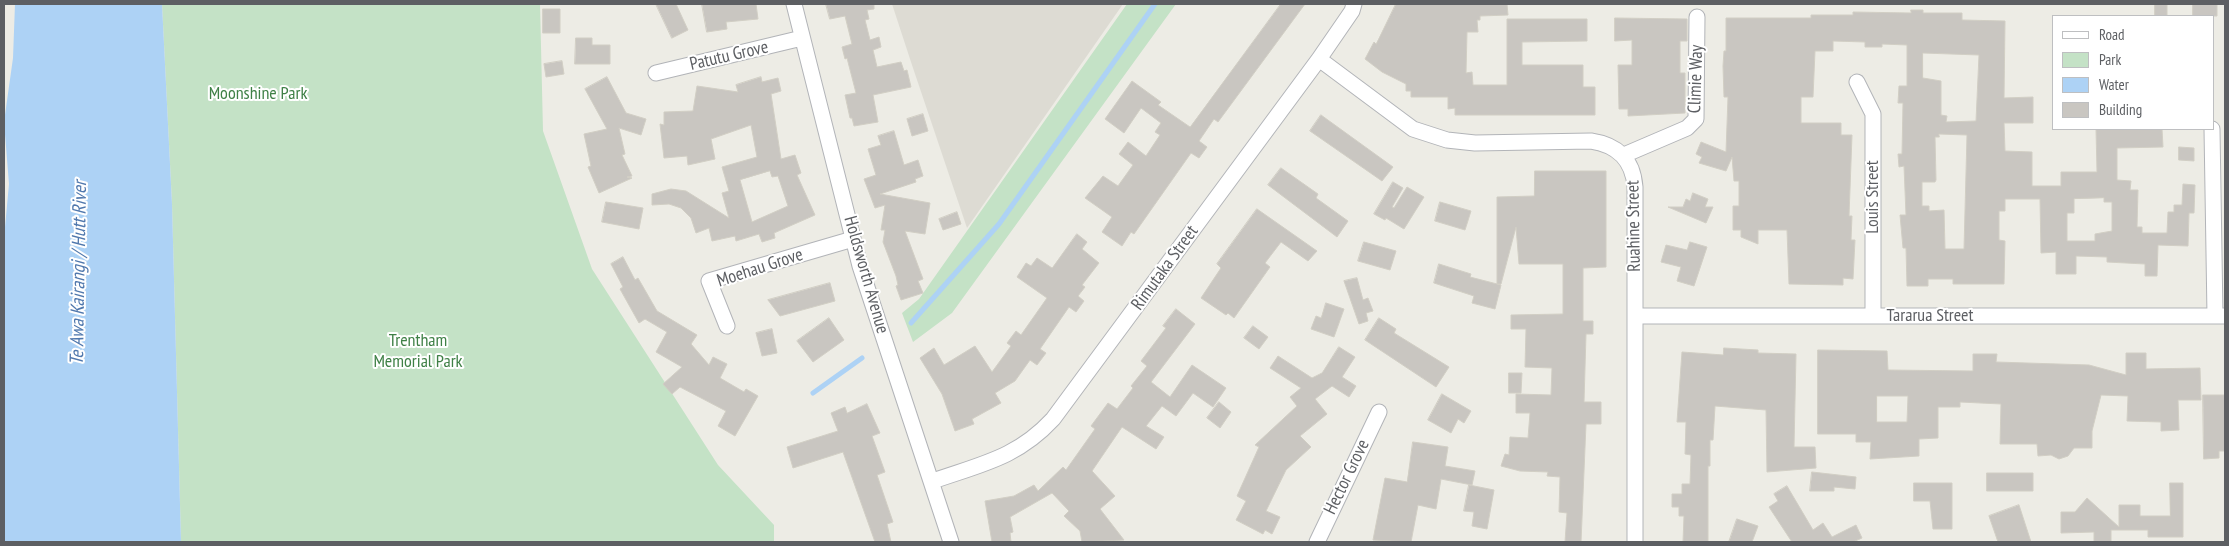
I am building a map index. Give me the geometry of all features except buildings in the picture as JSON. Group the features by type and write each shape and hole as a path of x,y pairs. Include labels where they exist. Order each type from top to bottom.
{"street":[{"name":"Holdsworth Avenue","path":"794,4 869,293 933,481 951,542"},
{"name":"Rimutaka Street","path":"933,481 1013,453 1034,439 1045,428 1319,59 1352,11 1354,4"},
{"name":"Climie Way","path":"1624,155 1687,128 1696,119 1697,17"},
{"name":"Patutu Grove","path":"656,73 802,38"},
{"name":"Ruahine Street","path":"1319,59 1413,129 1447,140 1475,142 1591,141 1604,143 1624,155 1634,174 1635,187 1635,542"},
{"name":"Louis Street","path":"1857,82 1873,114 1873,316"},
{"path":"2212,130 2220,316"},
{"name":"Moehau Grove","path":"727,326 709,281 854,239"},
{"name":"Tararua Street","path":"1636,316 2220,316"},
{"name":"Hector Grove","path":"1317,542 1379,412"}],"shaded area":[{"path":"892,4 1123,4 967,228 912,65"}],"green space":[{"name":"Trentham Memorial Park","path":"162,4 540,4 543,131 592,269 718,465 774,525 774,542 181,542 172,204"},
{"path":"1127,4 1176,4 952,313 913,342 902,313 919,299"}],"water":[{"name":"Te Awa Kairangi / Hutt River","path":"15,4 162,4 172,204 181,542 4,542 4,238 9,184 4,122 13,58"}],"waterway":[{"path":"911,323 999,224 1155,4"},
{"path":"813,393 862,358"}],"park label":[{"name":"Moonshine Park","path":"258,94"}]}
